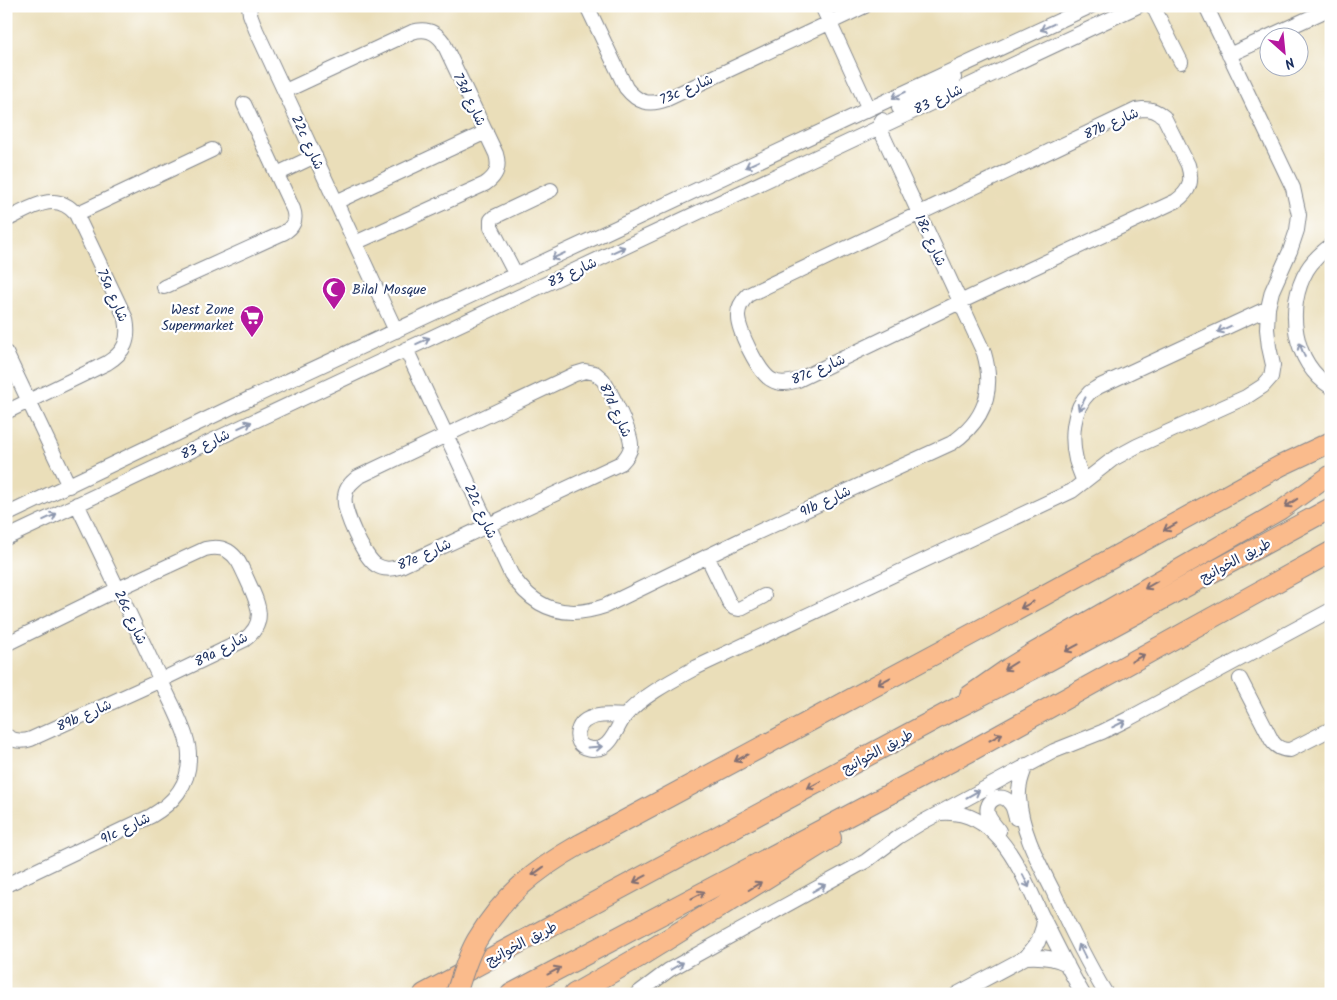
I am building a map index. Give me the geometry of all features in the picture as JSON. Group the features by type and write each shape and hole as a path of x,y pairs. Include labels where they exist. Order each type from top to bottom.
{"highway":[{"path":"412,994 452,987 492,917 510,895 554,859 1280,466 1331,442"},
{"name":"طريق الخوانيج","path":"424,994 452,987 949,712 1037,667 1331,508"},
{"path":"511,994 969,752 1331,554"},
{"path":"574,994 759,884 969,752"}],"main road":[{"path":"949,712 968,695 1009,667 1281,510 1331,474"}],"street":[{"name":"22c شارع","path":"249,6 256,30 396,331"},
{"name":"73c شارع","path":"587,6 626,88 632,96 640,101 649,103 667,99 830,24"},
{"path":"822,6 869,109"},
{"path":"830,24 866,6"},
{"name":"شارع 83","path":"6,515 236,405 1091,6"},
{"name":"شارع 83","path":"6,538 1138,6"},
{"path":"1153,6 1181,62"},
{"path":"625,716 666,684 697,667 1072,491 1114,459 1137,446 1246,397 1263,386 1271,377 1273,365 1267,329 1268,308 1272,291 1290,251 1300,215 1293,188 1206,6"},
{"path":"1229,55 1331,8"},
{"name":"73d شارع","path":"285,91 412,32 426,30 439,36 443,42 486,132 498,160 496,174 491,180 355,244"},
{"path":"878,127 887,113 950,83 954,78 952,73 949,72"},
{"path":"164,287 288,230 295,221 295,215 244,104"},
{"name":"87b شارع","path":"918,213 1143,108 1158,112 1164,117 1188,165 1191,181 1183,196 1176,201 960,302"},
{"name":"18c شارع","path":"878,127 984,353"},
{"path":"336,202 486,132"},
{"path":"6,220 45,202 54,201 62,203 76,214 212,150"},
{"path":"277,174 315,156"},
{"path":"516,275 491,227 491,220 551,190"},
{"name":"87c شارع","path":"918,213 748,295 740,305 739,325 765,376 781,383 790,383 960,302"},
{"name":"75a شارع","path":"6,412 116,358 123,350 127,340 128,329 126,319 76,214"},
{"path":"1331,245 1321,253 1308,270 1299,289 1294,309 1295,330 1301,350 1311,369 1331,388"},
{"path":"1084,482 1076,461 1073,442 1074,425 1080,406 1088,394 1098,387 1268,308"},
{"name":"22c شارع","path":"406,349 515,580 528,595 552,609 578,612 592,611 605,606"},
{"path":"6,353 69,486"},
{"name":"91b شارع","path":"605,606 745,538 952,443 972,426 980,415 986,398 989,378 988,365 984,353"},
{"name":"87d شارع","path":"446,435 585,371 595,374 603,380 629,433 631,446 626,458 621,463 488,525"},
{"name":"87e شارع","path":"446,435 358,477 352,482 345,495 345,503 354,531 373,563 378,567 392,569 488,525"},
{"name":"26c شارع","path":"77,504 183,730"},
{"name":"89a شارع","path":"118,590 205,549 220,548 226,550 237,559 259,608 258,620 253,632 244,640 161,680"},
{"path":"707,556 730,604 734,608 739,609 764,596"},
{"path":"6,644 118,590"},
{"path":"637,994 669,970 866,861 910,830 939,813 1026,765 1065,746 1115,726 1331,610"},
{"path":"1240,679 1272,741 1279,749 1290,750 1331,729"},
{"name":"89b شارع","path":"6,736 14,740 26,741 161,680"},
{"name":"91c شارع","path":"6,885 163,809 181,789 187,775 189,760 188,744 183,730"},
{"path":"1026,765 1020,784 1019,799 1024,826 1033,852"},
{"path":"1083,994 1006,842 987,813 987,807 994,798 1005,798 1010,802 1022,834 1106,994"},
{"path":"939,813 964,814 978,820 995,835 1015,861"},
{"path":"957,994 1026,957 1038,942 1044,919"},
{"path":"591,994 639,957"},
{"path":"1026,957 1047,957 1067,964"}],"place":[{"name":"Bilal Mosque","path":"334,310"},
{"name":"West Zone Supermarket","path":"252,338"}]}
